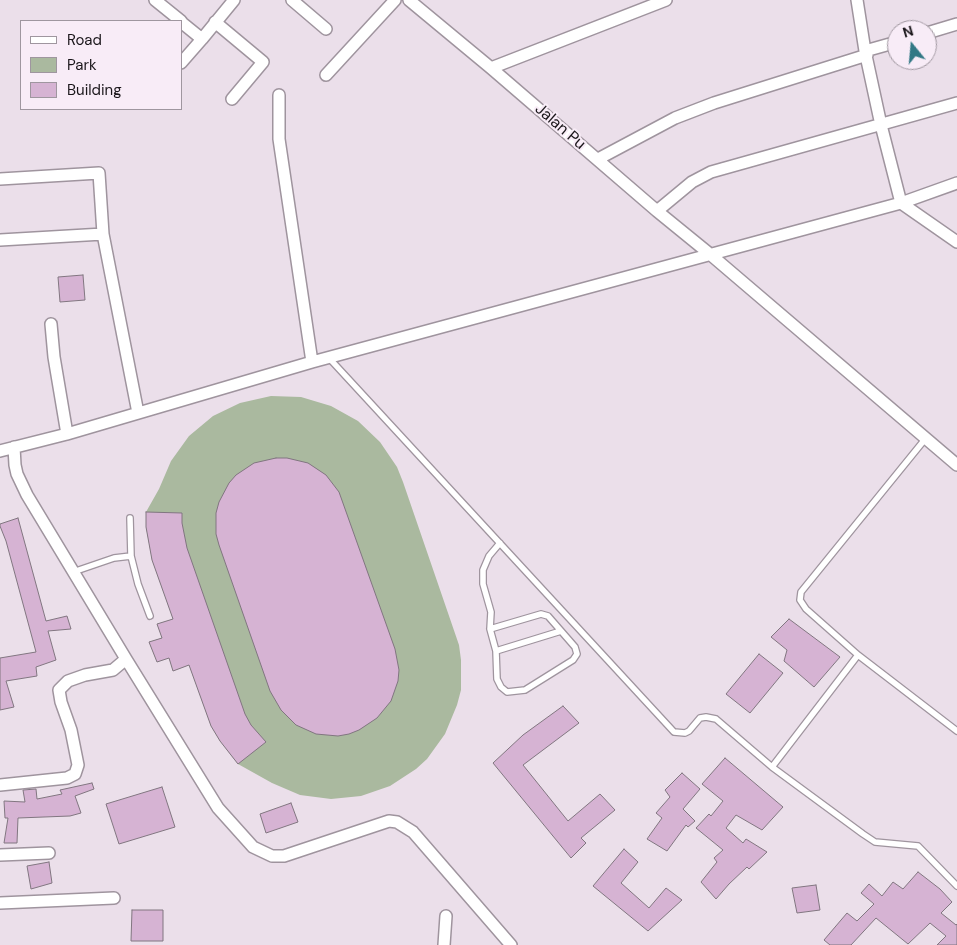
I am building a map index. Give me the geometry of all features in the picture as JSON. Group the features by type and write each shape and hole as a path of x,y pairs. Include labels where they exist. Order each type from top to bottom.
{"street":[{"path":"155,0 179,20"},
{"path":"182,62 234,0"},
{"path":"292,0 326,28"},
{"path":"326,75 395,0"},
{"name":"Jalan Pu","path":"409,0 957,465"},
{"path":"491,68 666,0"},
{"path":"857,0 881,125 901,202 957,242"},
{"path":"215,22 264,62 232,99"},
{"path":"182,23 202,38"},
{"path":"937,30 957,24"},
{"path":"598,159 676,118 700,108 887,46"},
{"path":"279,95 279,138 312,362"},
{"path":"657,211 692,182 711,172 957,103"},
{"path":"0,179 99,173 103,234 138,413"},
{"path":"0,451 67,434 312,362 901,202 957,183"},
{"path":"0,240 103,234"},
{"path":"51,324 54,357 67,434"},
{"path":"14,447 15,465 22,484 74,572 218,808 253,847 272,856 284,856 390,821 397,822 412,832 511,945"},
{"path":"0,785 67,778 75,774 78,765 71,730 61,702 59,690 68,681 85,675 113,670 126,659"},
{"path":"0,855 49,854"},
{"path":"0,903 114,898"},
{"path":"444,945 446,916"}],"lane":[{"path":"329,358 674,732 685,733 689,731 700,718 716,719 772,767 863,834 875,842 918,846 957,886"},
{"path":"926,438 801,592 800,600 806,609 858,655 957,731"},
{"path":"130,518 131,556 138,584 150,616"},
{"path":"490,629 541,614 548,616 575,646 577,654 573,660 525,690 507,692 500,687 496,651 490,629 491,612 483,584 483,570 489,556 500,544"},
{"path":"74,572 114,558 131,556"},
{"path":"496,651 561,631"},
{"path":"772,767 858,655"}],"green space":[{"path":"271,396 301,397 331,406 358,421 380,442 397,467 403,482 459,645 461,690 445,734 427,759 416,769 390,786 361,796 331,799 300,795 272,783 238,764 211,726 189,665 173,671 169,658 157,662 149,642 162,638 157,624 173,619 152,560 146,527 146,512 159,489 171,461 189,436 213,416 240,403"}],"building":[{"path":"83,275 85,300 60,302 58,277"},
{"path":"276,458 287,458 308,463 326,475 339,492 395,649 399,670 398,681 391,701 377,718 349,734 338,736 316,734 296,725 281,710 270,691 216,534 216,513 219,502 229,483 236,475 254,463"},
{"path":"146,512 182,513 187,548 245,714 251,725 266,742 238,764 211,726 189,665 173,671 169,658 157,662 149,642 162,638 157,624 173,619 152,560 146,527"},
{"path":"18,518 46,621 67,616 71,629 48,631 56,660 36,667 37,676 6,681 14,707 0,710 0,658 36,652 6,541 0,526 0,524"},
{"path":"789,619 840,657 814,687 784,661 787,650 771,637"},
{"path":"759,654 783,673 750,713 726,694"},
{"path":"563,706 579,723 523,765 568,821 600,794 615,810 581,838 586,843 571,858 493,763 523,735"},
{"path":"725,758 783,807 762,830 736,815 726,828 743,843 746,839 767,852 749,869 747,867 716,899 701,882 717,862 714,858 723,850 696,828 709,814 711,816 723,801 702,784"},
{"path":"682,773 700,789 683,809 695,821 688,827 686,825 667,851 647,839 662,818 656,813 670,797 665,790"},
{"path":"92,783 94,789 75,796 81,813 70,816 18,818 17,843 4,843 8,818 5,818 4,801 25,802 23,790 36,789 37,799 62,794 60,790"},
{"path":"162,787 175,827 119,844 106,804"},
{"path":"291,803 298,822 266,833 260,814"},
{"path":"624,849 638,862 621,883 649,908 666,888 682,900 648,931 593,886"},
{"path":"49,862 52,883 31,889 27,866"},
{"path":"918,872 940,889 952,902 941,913 957,924 957,945 937,945 946,936 930,923 908,944 876,918 851,945 830,945 824,940 847,913 857,921 874,904 861,893 869,884 882,896 893,882 903,889"},
{"path":"816,885 820,910 797,913 792,888"},
{"path":"132,910 163,910 163,941 131,941"}]}
